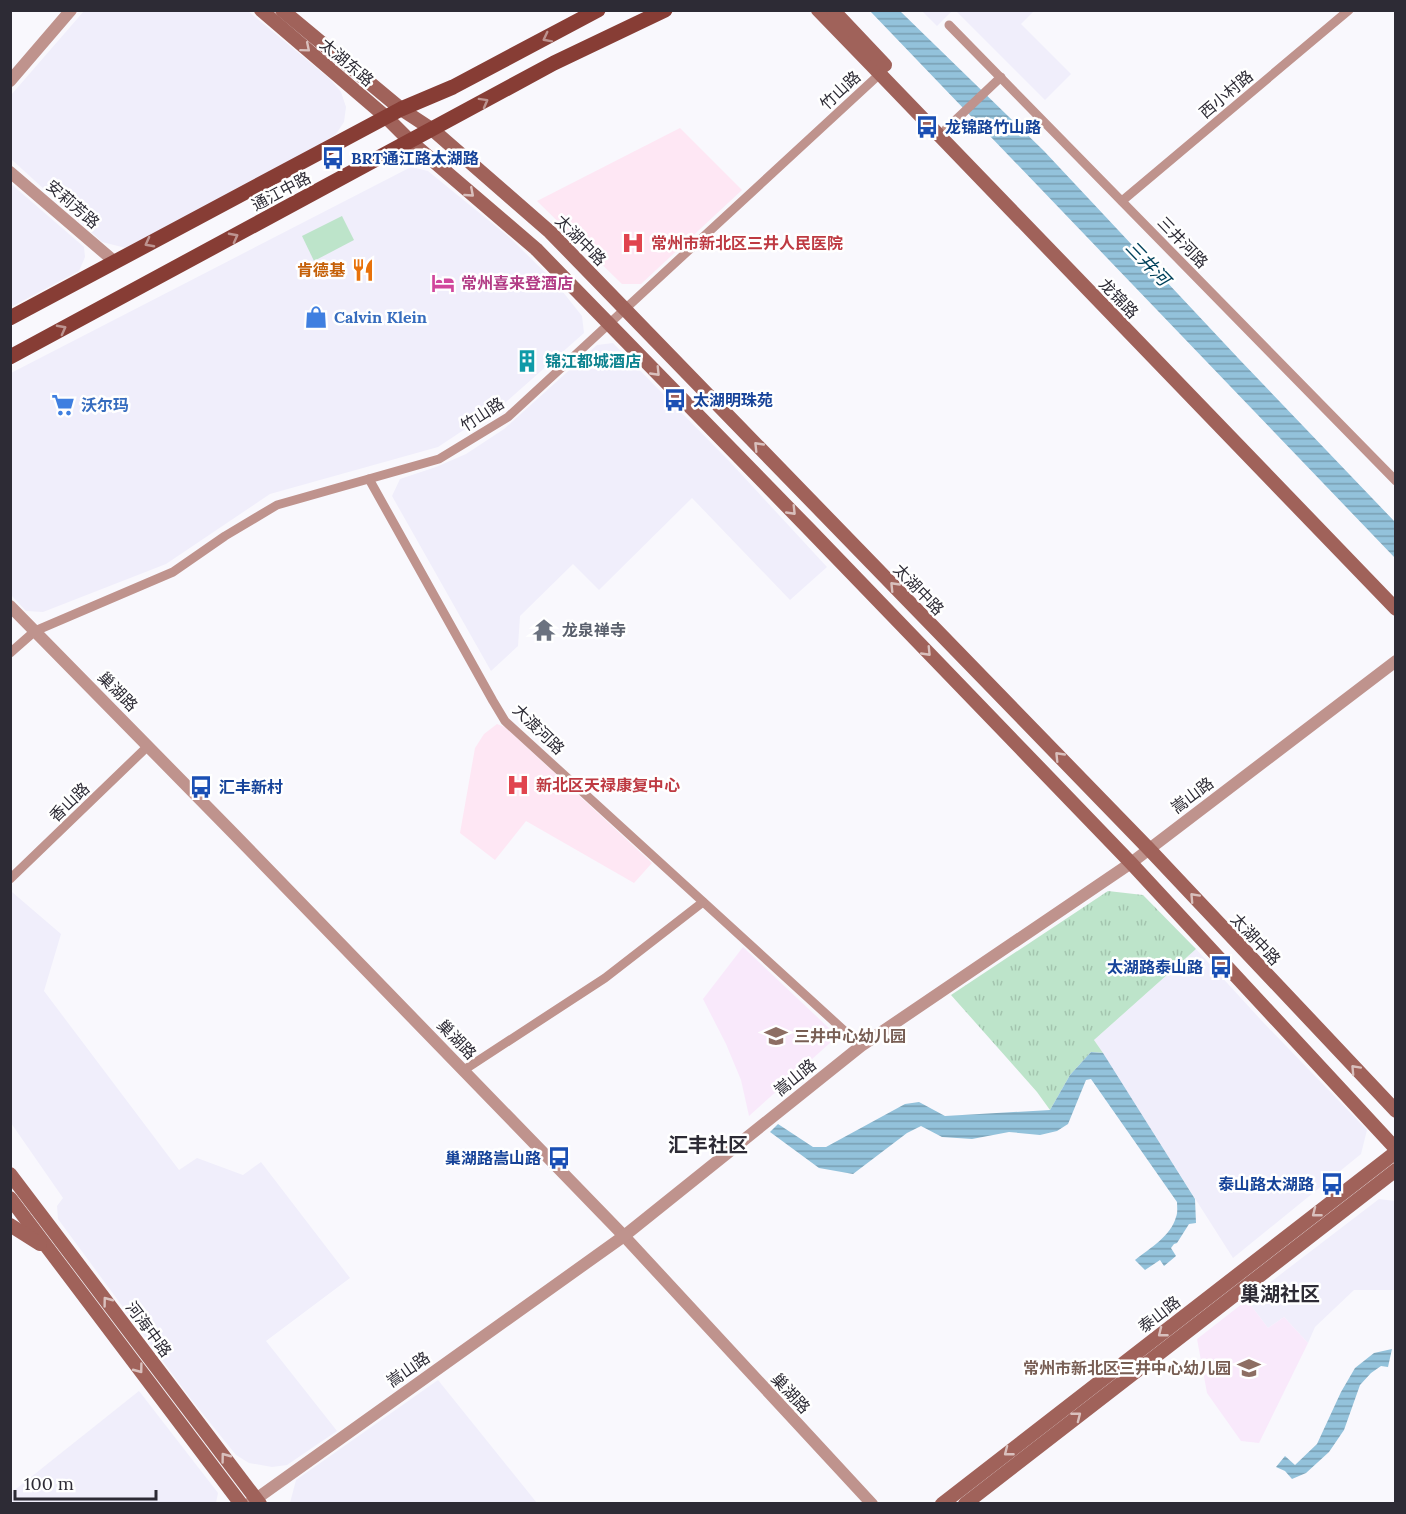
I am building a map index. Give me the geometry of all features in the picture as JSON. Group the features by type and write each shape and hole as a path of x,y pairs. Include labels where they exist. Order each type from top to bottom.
{"main road":[{"name":"太湖东路","path":"261,10 386,117 410,141"},
{"name":"太湖东路","path":"282,10 401,109"},
{"name":"通江中路","path":"10,318 401,109 453,87 598,10"},
{"name":"通江中路","path":"10,357 555,63 665,10"},
{"name":"龙锦路","path":"818,10 946,129 1395,597"},
{"name":"龙锦路","path":"833,10 884,71 1395,609"},
{"name":"太湖中路","path":"401,109 433,130 550,232 626,308 1149,849 1395,1111"},
{"path":"410,141 536,249 1131,863 1395,1150"},
{"name":"泰山路","path":"942,1503 1395,1150"},
{"name":"泰山路","path":"965,1503 1395,1170"},
{"name":"河海中路","path":"12,1178 255,1502"},
{"name":"河海中路","path":"10,1198 241,1503"},
{"path":"10,1226 35,1240 53,1255"}],"street":[{"path":"10,81 71,10"},
{"name":"西小村路","path":"1122,201 1349,10"},
{"name":"三井河路","path":"950,25 1395,481"},
{"name":"竹山路","path":"10,653 35,631 173,572 225,536 277,505 439,459 508,417 884,71"},
{"path":"946,129 1001,77"},
{"name":"安莉芳路","path":"10,172 115,262"},
{"name":"大渡河路","path":"369,479 505,721 861,1046"},
{"name":"巢湖路","path":"10,606 624,1236 872,1503"},
{"name":"嵩山路","path":"255,1502 624,1236 861,1046 1131,863 1395,661"},
{"name":"香山路","path":"10,879 148,746"},
{"path":"464,1070 605,978 703,902"}],"shaded area":[{"path":"84,11 248,11 330,79 341,92 346,107 344,122 336,134 313,149 126,248 102,242 11,159 11,95"},
{"path":"922,11 952,11 937,26"},
{"path":"956,11 1034,11 1021,24 1071,74 1045,100"},
{"name":"常州市新北区三井人民医院","path":"680,128 742,190 641,284 622,284 537,201"},
{"path":"411,167 428,171 509,237 555,282 582,316 584,333 506,402 438,447 270,494 166,564 43,612 26,611 11,595 11,373"},
{"path":"11,184 84,247 85,257 79,271 11,307"},
{"path":"613,343 730,462 827,567 790,600 692,498 599,590 573,564 520,616 518,646 491,671 392,496 400,479 466,454 504,429 597,345"},
{"name":"新北区天禄康复中心","path":"497,724 505,727 652,863 634,883 526,821 495,860 460,833 475,748 484,734"},
{"path":"12,892 61,934 44,991 179,1170 197,1158 243,1175 261,1162 350,1278 266,1341 337,1431 287,1465 272,1467 249,1463 236,1455 190,1398 58,1219 57,1206 63,1198 11,1123 10,894"},
{"name":"三井中心幼儿园","path":"743,947 831,1030 831,1042 749,1116 741,1080 703,999"},
{"path":"1196,949 1367,1130 1361,1154 1233,1258 1094,1040"},
{"path":"1379,1199 1395,1201 1395,1290 1354,1290 1315,1327 1308,1343 1284,1317 1268,1328 1247,1300"},
{"name":"常州市新北区三井中心幼儿园","path":"1247,1300 1268,1328 1284,1317 1308,1343 1259,1443 1241,1441 1207,1393 1197,1339"},
{"path":"438,1380 537,1503 290,1503 296,1480"},
{"path":"139,1391 218,1493 216,1503 11,1503 11,1493"}],"green space":[{"path":"342,216 354,240 314,261 302,236"},
{"path":"1108,891 1143,895 1196,949 1094,1040 1103,1053 1091,1052 1070,1075 1050,1110 1037,1092 951,995"}],"water":[{"name":"三井河","path":"870,11 900,11 1044,151 1395,522 1395,558"},
{"path":"1091,1052 1103,1053 1195,1199 1196,1223 1189,1224 1171,1248 1176,1256 1164,1266 1160,1260 1145,1270 1135,1260 1170,1230 1177,1215 1177,1202 1091,1079 1086,1080 1068,1124 1057,1131 1040,1135 1009,1132 972,1139 942,1137 921,1126 907,1133 853,1174 819,1168 770,1132 778,1124 813,1147 826,1147 905,1104 919,1102 945,1116 1050,1110 1070,1075"},
{"path":"1392,1349 1388,1367 1381,1366 1360,1385 1344,1430 1329,1452 1306,1473 1292,1479 1285,1471 1276,1467 1285,1456 1295,1465 1317,1444 1355,1368 1374,1353"}],"place":[{"name":"龙锦路竹山路","path":"927,127"},
{"name":"BRT通江路太湖路","path":"333,158"},
{"name":"常州市新北区三井人民医院","path":"633,243"},
{"name":"肯德基","path":"363,270"},
{"name":"常州喜来登酒店","path":"443,283"},
{"name":"Calvin Klein","path":"316,317"},
{"name":"锦江都城酒店","path":"527,361"},
{"name":"太湖明珠苑","path":"675,400"},
{"name":"沃尔玛","path":"63,405"},
{"name":"龙泉禅寺","path":"544,630"},
{"name":"新北区天禄康复中心","path":"518,785"},
{"name":"汇丰新村","path":"201,787"},
{"name":"太湖路泰山路","path":"1221,967"},
{"name":"三井中心幼儿园","path":"776,1036"},
{"name":"巢湖路嵩山路","path":"559,1158"},
{"name":"泰山路太湖路","path":"1332,1184"},
{"name":"常州市新北区三井中心幼儿园","path":"1249,1368"}],"district":[{"name":"汇丰社区","path":"708,1144"},
{"name":"巢湖社区","path":"1280,1293"}]}
